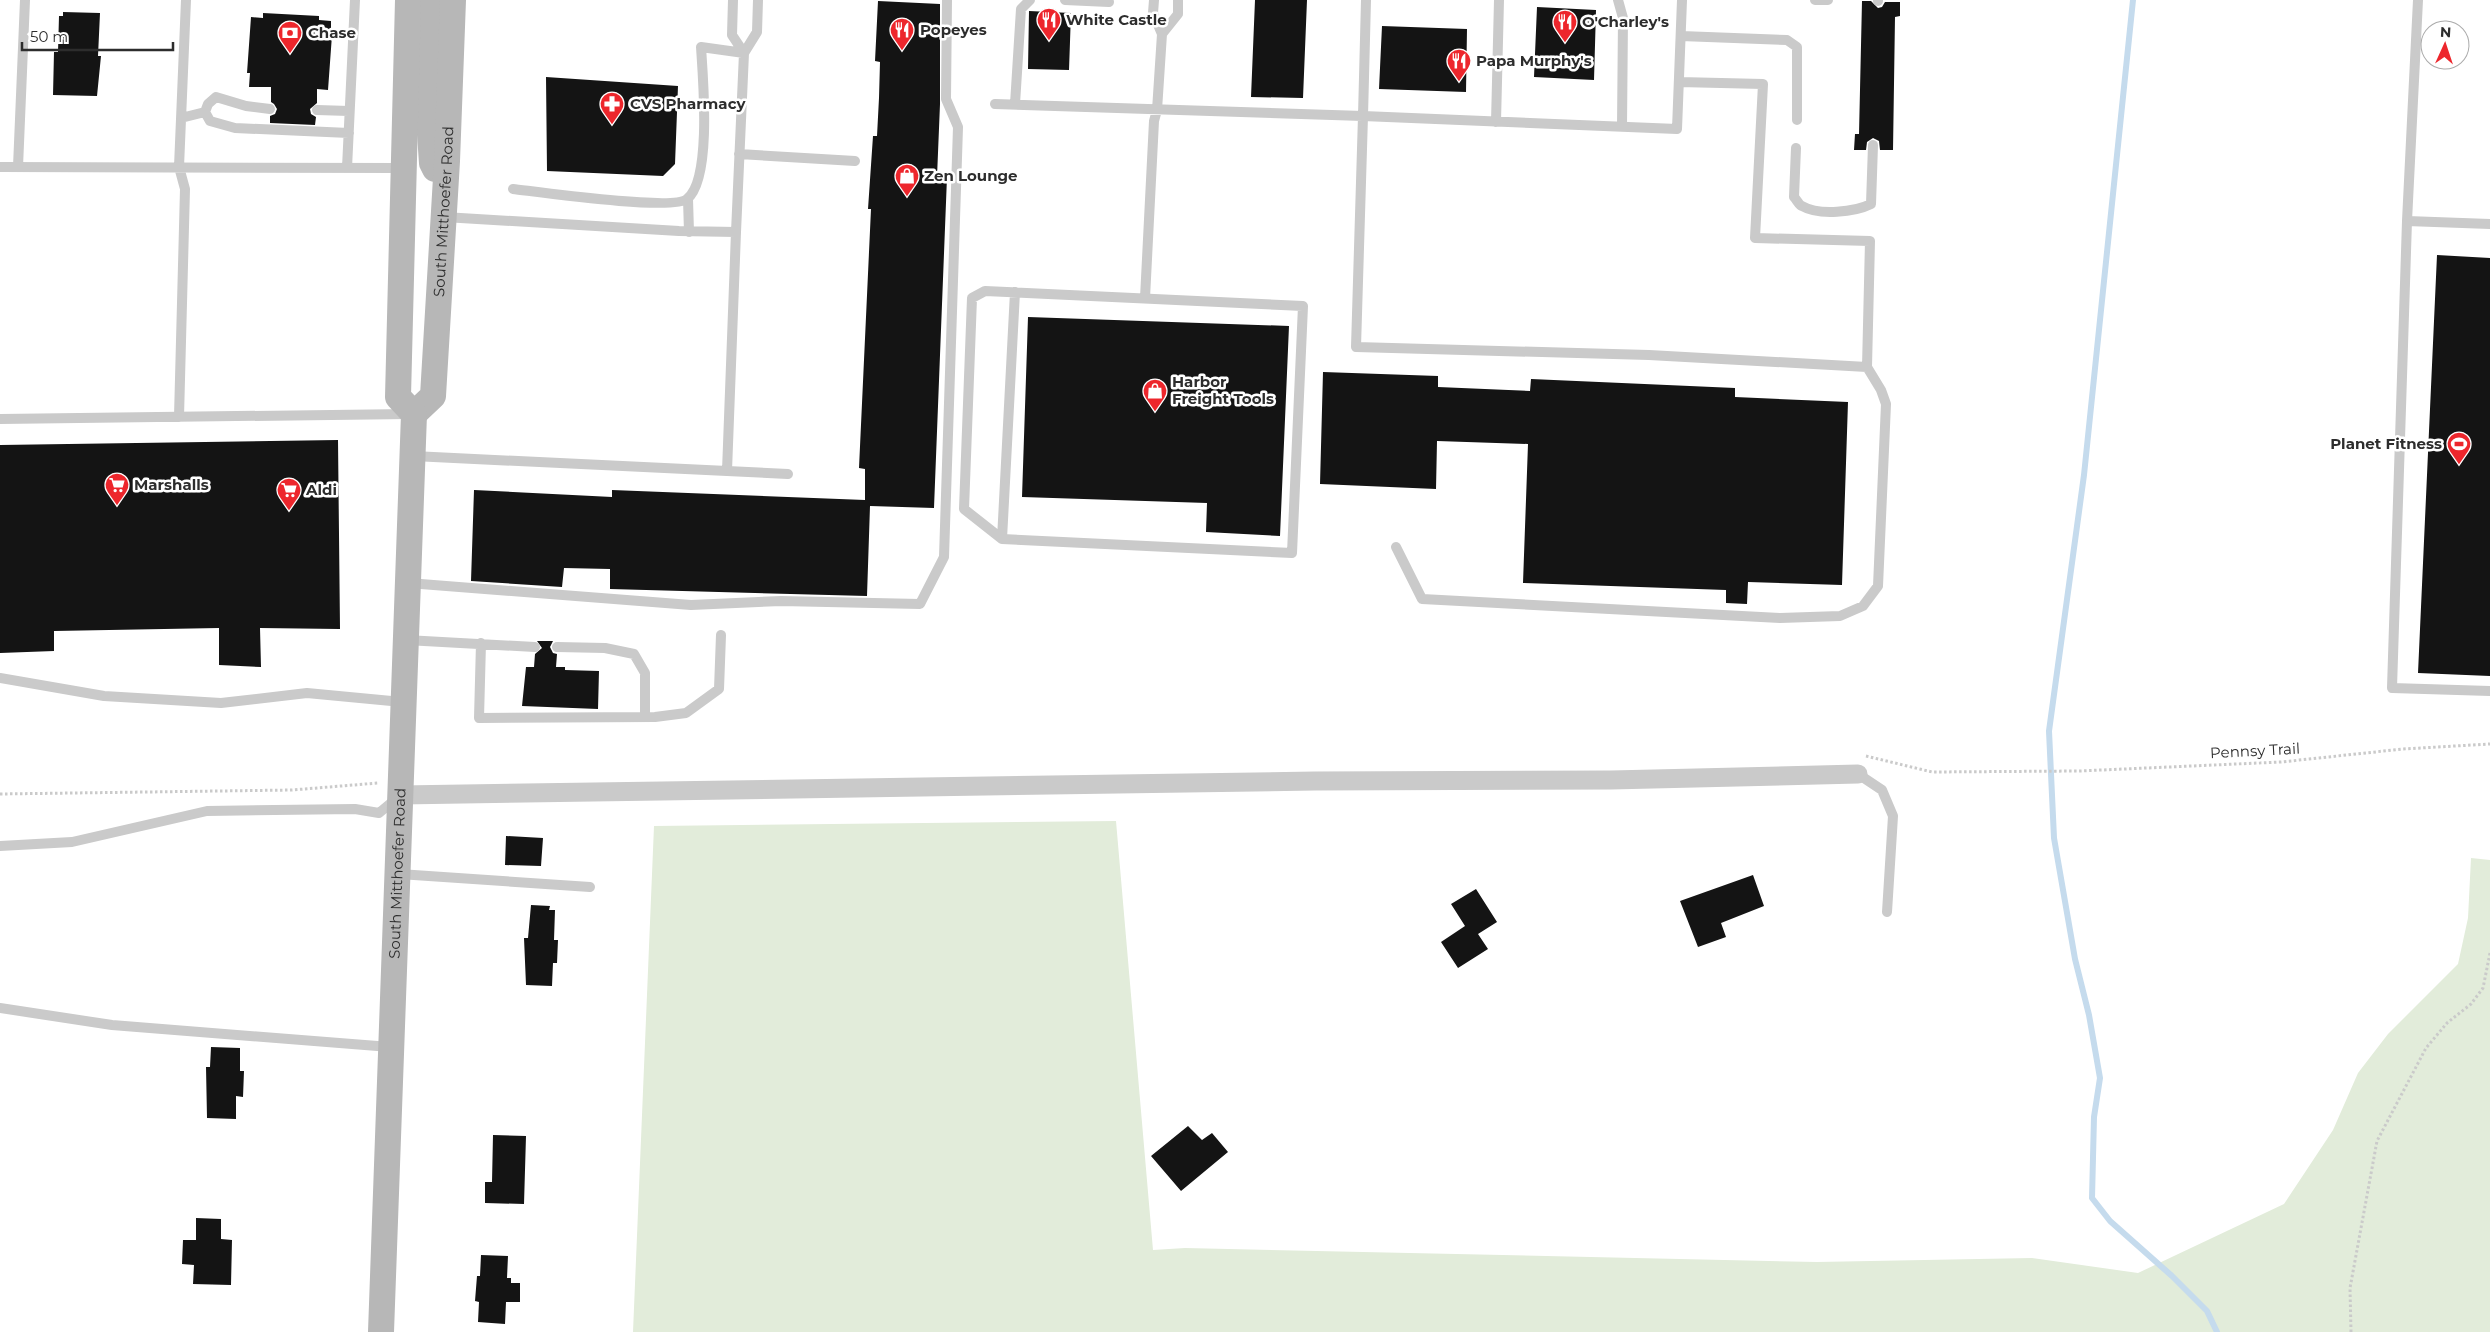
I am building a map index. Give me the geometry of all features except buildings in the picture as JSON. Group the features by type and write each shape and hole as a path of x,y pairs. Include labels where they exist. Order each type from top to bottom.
{"main road":[{"path":"408,0 402,168 398,397 414,414"},
{"path":"428,0 426,75 432,163 446,190"},
{"name":"South Mitthoefer Road","path":"381,1332 414,414 433,396 446,190 453,0"}],"street":[{"path":"401,795 1325,780 1611,780 1858,774"}],"lane":[{"path":"18,167 25,0"},
{"path":"179,417 185,189 180,167 186,0"},
{"path":"347,168 354,0"},
{"path":"733,0 732,35 744,53"},
{"path":"727,471 744,53 757,32 758,0"},
{"path":"407,583 691,605 781,601 920,604 944,557 958,127 946,99 947,0"},
{"path":"1015,104 1021,9 1030,0"},
{"path":"1065,0 1109,2"},
{"path":"1145,298 1154,122 1157,110 1162,34 1153,13 1154,0"},
{"path":"1162,34 1178,14 1178,0"},
{"path":"1366,0 1356,347 1649,355 1867,367"},
{"path":"1496,122 1498,0"},
{"path":"1618,0 1623,18 1622,126"},
{"path":"995,104 1677,129 1682,0"},
{"path":"1815,0 1828,0"},
{"path":"2418,0 2407,222 2392,688 2490,691"},
{"path":"1681,36 1787,40 1797,47 1797,120"},
{"path":"513,190 638,202 680,203 688,199 699,183 705,108 700,47 744,53"},
{"path":"1396,547 1422,598 1780,618 1840,616 1863,606 1878,586 1886,404 1881,390 1867,367 1870,241 1755,238 1763,84 1679,82"},
{"path":"270,109 246,106 216,97 208,104 205,112 210,122 235,128 349,133"},
{"path":"317,110 349,111"},
{"path":"181,118 205,112"},
{"path":"1796,148 1794,197 1802,206 1826,212 1858,210 1871,204 1873,145"},
{"path":"739,154 856,161"},
{"path":"0,167 402,168"},
{"path":"688,199 689,232"},
{"path":"444,217 689,232 736,232"},
{"path":"2407,222 2490,224"},
{"path":"985,290 1145,298 1304,306 1292,553 1002,539 964,509 972,298 985,290"},
{"path":"1002,539 1015,292"},
{"path":"0,419 414,414"},
{"path":"412,456 788,474"},
{"path":"481,643 479,718 646,717 686,713 719,690 721,635"},
{"path":"405,640 535,647"},
{"path":"557,647 605,648 634,654 645,673 646,717"},
{"path":"0,678 104,696 221,703 306,693 403,702"},
{"path":"1858,774 1882,790 1893,816 1887,912"},
{"path":"0,846 72,842 208,811 356,809 379,812 401,795"},
{"path":"398,874 590,887"},
{"path":"0,1008 112,1025 391,1047"}],"path":[{"name":"Pennsy Trail","path":"2020,772 2281,762 2403,749 2490,744"},
{"path":"2351,1332 2350,1288 2377,1141 2426,1048 2447,1023 2471,1004 2483,988 2490,953"}],"green space":[{"path":"1116,821 1153,1250 1185,1248 1817,1262 2032,1258 2138,1273 2284,1204 2333,1130 2358,1073 2388,1034 2458,964 2468,918 2471,858 2490,860 2490,1332 633,1332 654,826"}],"waterway":[{"path":"2133,0 2084,475 2049,731 2054,838 2075,959 2089,1015 2100,1078 2094,1117 2092,1198 2110,1221 2172,1276 2207,1311 2217,1332"}],"place":[{"name":"White Castle","path":"1049,41"},
{"name":"O'Charley's","path":"1565,43"},
{"name":"Popeyes","path":"902,51"},
{"name":"Chase","path":"290,54"},
{"name":"Papa Murphy's","path":"1459,82"},
{"name":"CVS Pharmacy","path":"612,125"},
{"name":"Zen Lounge","path":"907,197"},
{"name":"Harbor Freight Tools","path":"1155,412"},
{"name":"Planet Fitness","path":"2459,465"},
{"name":"Marshalls","path":"117,506"},
{"name":"Aldi","path":"289,511"}]}
